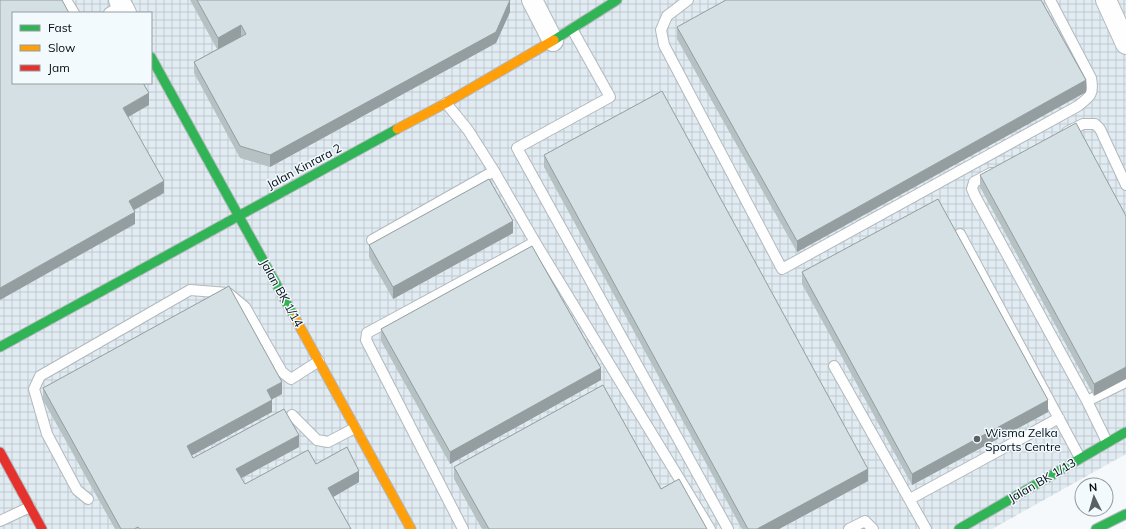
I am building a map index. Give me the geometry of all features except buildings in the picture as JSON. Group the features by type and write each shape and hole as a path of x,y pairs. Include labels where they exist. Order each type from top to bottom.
{"street":[{"path":"532,0 553,41"},
{"name":"Jalan Kinrara 2","path":"0,347 446,103 553,41 617,0"},
{"path":"1106,0 1126,44"},
{"name":"Jalan BK 1/14","path":"152,59 411,529"},
{"name":"Jalan BK 1/13","path":"959,529 1126,432"},
{"path":"0,452 42,529"},
{"path":"1096,529 1126,514"}],"lane":[{"path":"66,0 73,12"},
{"path":"688,0 667,16 661,30 664,45 782,269 1078,106 1089,98 1092,87 1091,78 1050,0"},
{"path":"572,29 610,97 517,148 728,529"},
{"path":"446,103 468,130 494,170 535,242 710,529"},
{"path":"1056,138 1083,124 1095,124 1100,130 1126,185"},
{"path":"1001,167 974,182 972,189 1087,401 1107,442"},
{"path":"372,240 494,170"},
{"path":"960,234 1080,458"},
{"path":"463,529 366,340 367,334 535,242"},
{"path":"88,499 77,490 47,434 34,390 40,376 190,290 228,293 245,308 282,372 291,380 319,361"},
{"path":"834,366 926,529"},
{"path":"1087,401 1126,382"},
{"path":"292,414 317,440 328,442 356,428"},
{"path":"910,499 1059,418"},
{"path":"0,522 30,507"},
{"path":"848,529 866,521 873,529"}],"shaded area":[{"path":"0,0 1126,0 1126,454 1085,477 1074,477 1074,483 992,529 0,529"}],"traffic: fast":[{"path":"554,40 617,0"},
{"path":"152,59 295,318"},
{"path":"0,347 397,129"},
{"path":"959,529 1126,432"},
{"path":"1096,529 1126,514"}],"traffic: slow":[{"path":"397,129 446,103 554,40"},
{"path":"295,318 411,529"}],"traffic: jam":[{"path":"0,452 42,529"}],"place":[{"name":"Wisma Zelka Sports Centre","path":"977,439"}]}
